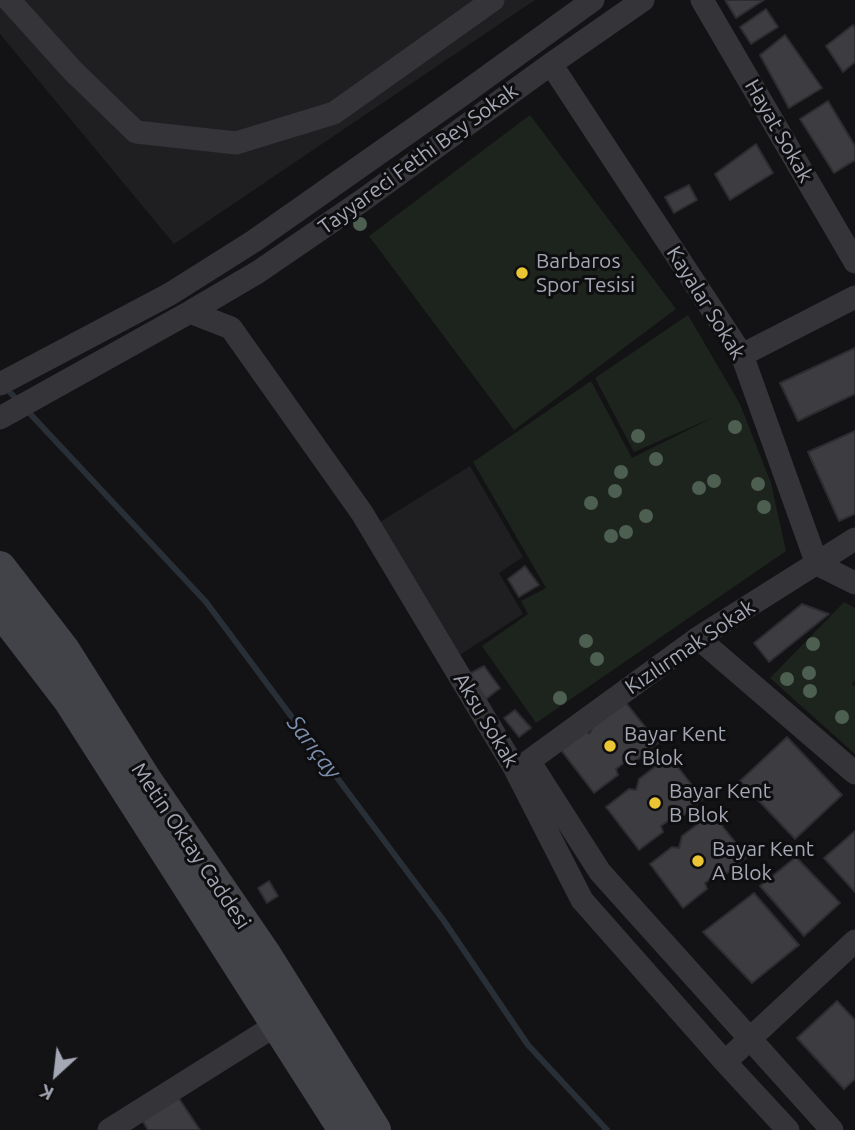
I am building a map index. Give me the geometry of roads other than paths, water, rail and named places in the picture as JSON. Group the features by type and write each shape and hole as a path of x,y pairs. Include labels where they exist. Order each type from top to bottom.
{"main road":[{"name":"Metin Oktay Caddesi","path":"0,568 64,650 146,780 264,954 375,1130"},
{"name":"Metin Oktay Caddesi","path":"0,610 69,700 344,1130"}],"street":[{"path":"9,0 73,71 136,132 236,143 334,113 494,0"},
{"name":"Tayyareci Fethi Bey Sokak","path":"0,384 170,294 254,241 593,0"},
{"name":"Tayyareci Fethi Bey Sokak","path":"0,418 258,272 643,0"},
{"name":"Hayat Sokak","path":"702,0 855,262"},
{"name":"Kayalar Sokak","path":"551,64 742,355 817,564"},
{"path":"742,355 855,297"},
{"name":"Aksu Sokak","path":"190,312 231,328 362,513 514,767 582,900 788,1130"},
{"name":"Kızılırmak Sokak","path":"529,761 698,638 855,539"},
{"path":"817,564 855,583"},
{"path":"698,638 855,773"},
{"name":"Aksu Sokak","path":"529,761 600,872 832,1130"},
{"path":"725,1062 855,940"},
{"path":"109,1130 276,1025"}],"waterway":[{"name":"Sarıçay","path":"6,388 206,602 444,921 528,1045 607,1130"}],"place":[{"name":"Barbaros Spor Tesisi","path":"522,273"},
{"name":"Bayar Kent C Blok","path":"610,746"},
{"name":"Bayar Kent B Blok","path":"655,803"},
{"name":"Bayar Kent A Blok","path":"698,861"}]}
